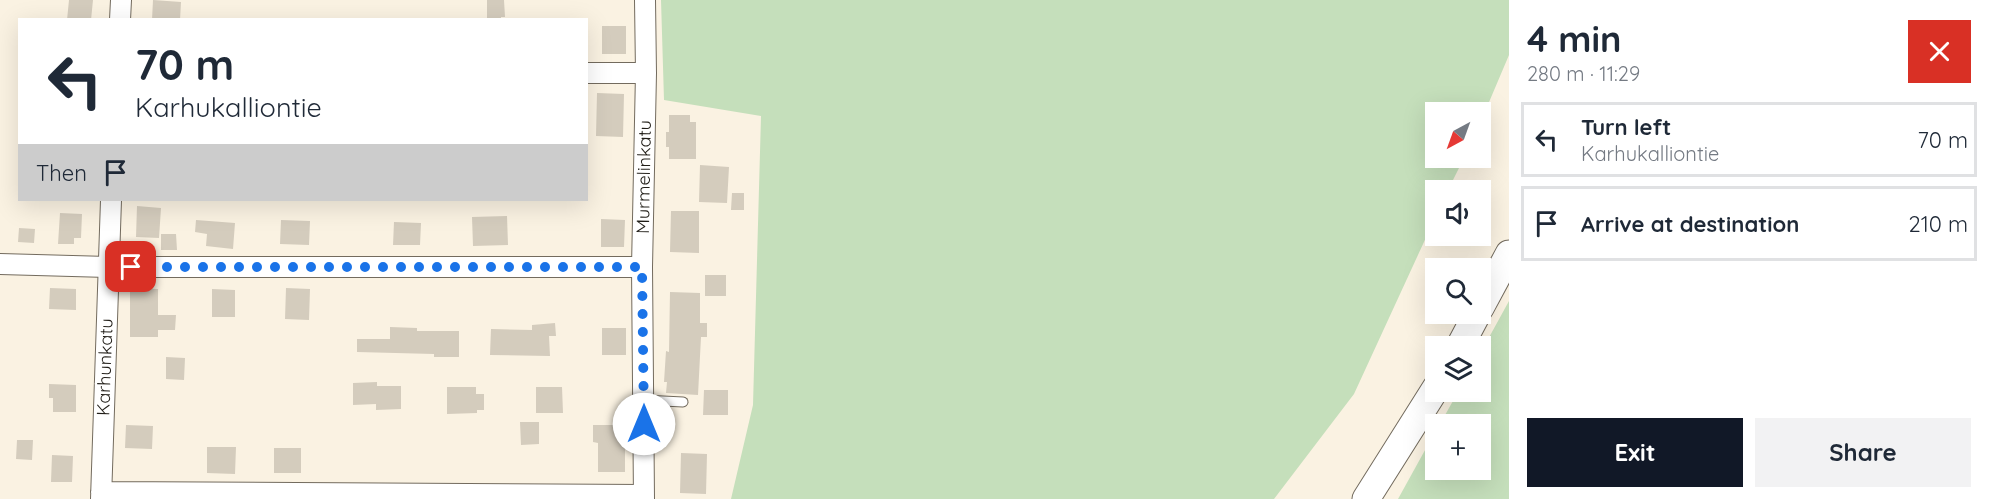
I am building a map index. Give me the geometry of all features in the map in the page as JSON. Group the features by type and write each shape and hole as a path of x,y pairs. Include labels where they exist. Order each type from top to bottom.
{"street":[{"path":"120,18 121,0"},
{"name":"Murmelinkatu","path":"644,497 642,267 646,73 645,0"},
{"path":"588,73 646,73"},
{"name":"Karhunkatu","path":"101,496 111,201"},
{"path":"1491,288 1509,254"},
{"path":"0,264 108,267 642,267"},
{"path":"1366,499 1427,402"},
{"path":"101,496 644,497"}],"lane":[{"path":"643,400 683,402"}],"green space":[{"path":"661,0 1509,0 1509,55 1489,102 1425,102 1425,168 1459,168 1453,180 1425,180 1425,240 1354,394 1274,499 731,499 753,405 761,116 664,100"},
{"path":"1509,301 1509,499 1398,499 1425,450 1425,480 1491,480 1491,414 1446,414 1452,402 1491,402 1490,336"}],"building":[{"path":"69,0 93,0 91,18 67,18"},
{"path":"153,0 181,2 180,18 152,18"},
{"path":"487,0 504,0 505,17 487,18"},
{"path":"602,26 626,26 626,54 602,54"},
{"path":"597,93 624,94 623,137 596,136"},
{"path":"669,115 690,115 690,122 696,122 696,159 669,159 666,132 669,132"},
{"path":"700,165 729,167 727,203 699,202"},
{"path":"732,193 744,193 744,210 731,210"},
{"path":"137,206 161,208 159,238 136,237"},
{"path":"671,211 699,211 699,253 670,252"},
{"path":"60,213 82,214 81,238 74,238 74,244 58,244"},
{"path":"507,216 508,245 473,246 472,217"},
{"path":"601,219 625,220 624,247 601,247"},
{"path":"196,220 235,223 233,249 206,246 207,234 195,232"},
{"path":"281,220 310,221 309,245 280,244"},
{"path":"394,222 421,223 420,245 393,245"},
{"path":"19,228 35,229 34,243 18,242"},
{"path":"161,234 176,234 177,250 161,250"},
{"path":"705,275 726,275 726,296 705,296"},
{"path":"50,288 76,289 76,310 49,309"},
{"path":"130,288 158,289 158,315 176,315 175,330 158,330 158,337 130,337"},
{"path":"286,288 310,289 309,320 285,319"},
{"path":"212,289 235,290 235,317 212,317"},
{"path":"670,292 700,293 700,323 707,323 707,337 701,337 698,395 666,393 667,382 664,382 666,351 669,352"},
{"path":"555,323 556,336 549,336 550,356 490,355 491,329 532,330 532,325"},
{"path":"390,327 417,328 417,331 459,331 459,357 357,352 357,339 390,339"},
{"path":"602,328 626,328 626,355 602,355"},
{"path":"166,357 185,358 184,380 166,379"},
{"path":"377,382 377,386 401,386 401,409 376,410 376,404 353,405 353,383"},
{"path":"49,384 76,385 76,412 53,412 53,398 49,398"},
{"path":"447,387 476,387 476,394 484,394 484,410 477,410 477,413 447,414"},
{"path":"536,387 562,387 563,413 536,413"},
{"path":"704,390 728,390 728,415 703,415"},
{"path":"520,422 539,422 539,444 521,445"},
{"path":"126,425 153,426 152,449 125,448"},
{"path":"593,425 625,425 625,472 598,472 598,443 593,442"},
{"path":"17,440 33,440 32,460 16,459"},
{"path":"207,447 236,447 235,474 207,473"},
{"path":"274,448 301,448 301,473 274,473"},
{"path":"681,453 707,454 706,494 680,493"},
{"path":"52,455 73,456 72,482 51,482"}],"route":[{"path":"131,267 642,267 644,424"}]}
